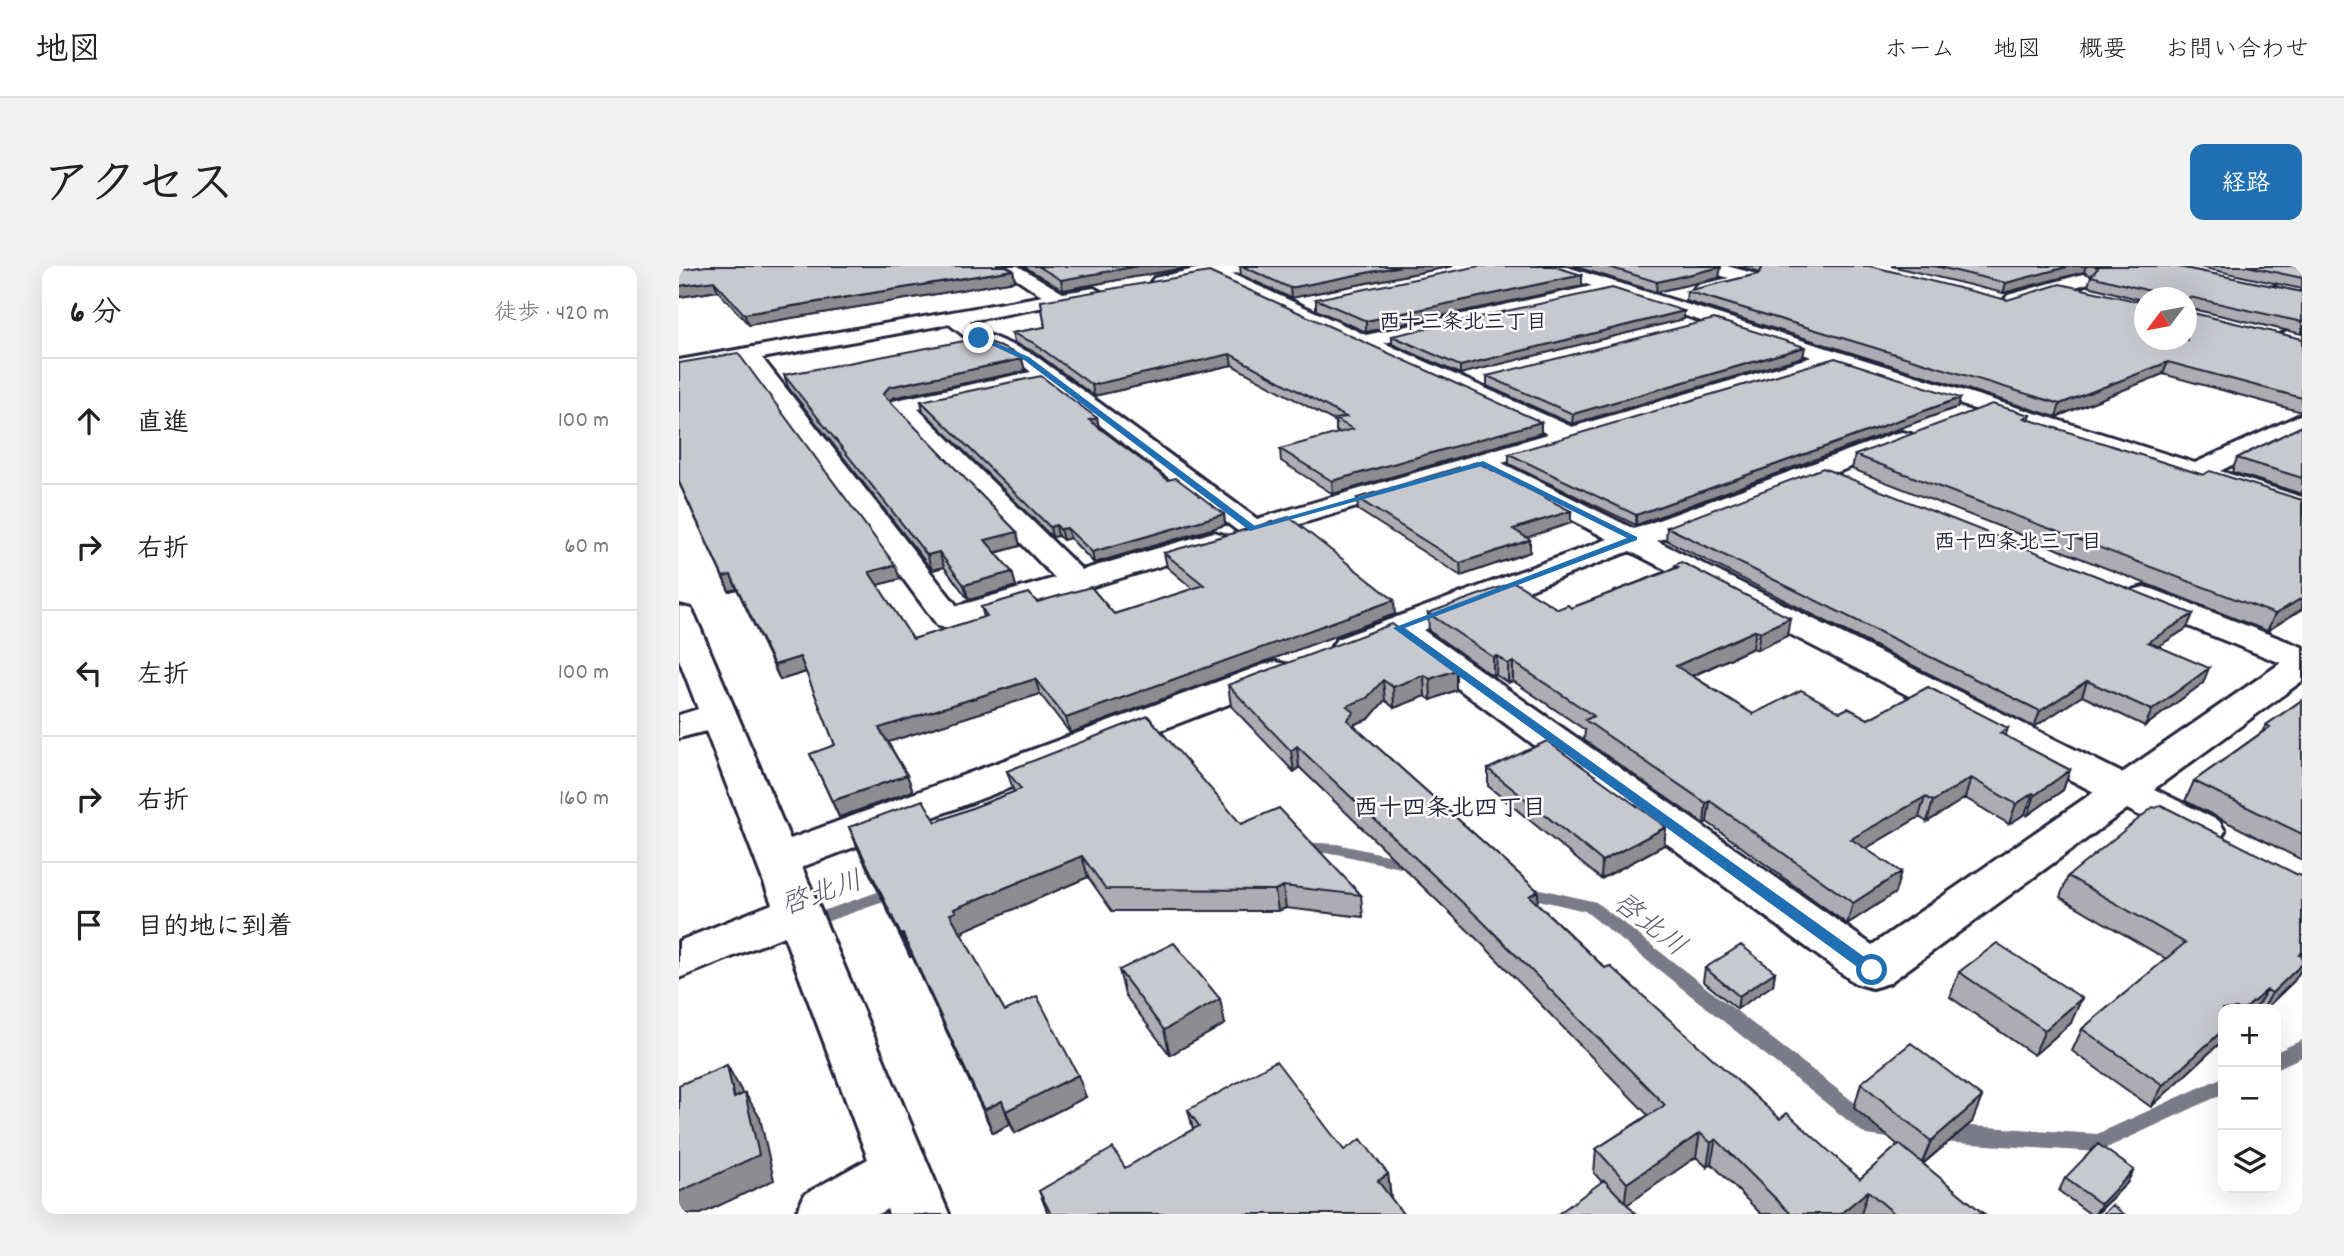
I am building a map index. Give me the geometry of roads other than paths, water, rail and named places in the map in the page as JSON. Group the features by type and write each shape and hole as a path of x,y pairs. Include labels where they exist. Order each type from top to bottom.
{"street":[{"path":"1006,266 1060,299"},
{"path":"1137,286 1206,269 1251,266"},
{"path":"1547,266 2302,506"},
{"path":"1657,300 1750,278 1708,266"},
{"path":"1206,269 1572,436"},
{"path":"1990,299 2003,302 2053,279 2094,295"},
{"path":"2302,283 2273,290 2302,296"},
{"path":"1364,341 1613,287"},
{"path":"679,366 1111,290"},
{"path":"1289,307 1314,301"},
{"path":"953,318 979,338 1026,358 1253,529"},
{"path":"1674,329 1714,319"},
{"path":"2261,334 2297,338"},
{"path":"748,354 950,619 1483,464 1835,357"},
{"path":"1047,375 901,406 1076,582"},
{"path":"1458,384 1485,377"},
{"path":"777,860 1989,406"},
{"path":"2198,472 2302,421"},
{"path":"1483,464 2231,845"},
{"path":"1824,470 1862,485"},
{"path":"2121,587 2302,659"},
{"path":"679,616 700,721 777,860 910,1192 826,1214"},
{"path":"1398,628 1872,970 2302,664"},
{"path":"679,960 796,913"}],"waterway":[{"name":"啓北川","path":"1299,847 1337,849 1414,866"},
{"name":"啓北川","path":"1519,890 1590,906 1873,1129 1896,1130"},
{"name":"啓北川","path":"808,922 898,891"},
{"name":"啓北川","path":"2281,1058 2302,1048"},
{"name":"啓北川","path":"1940,1133 2098,1143 2218,1087"}],"district":[{"name":"西十三条北三丁目","path":"1463,321"},
{"name":"西十四条北三丁目","path":"2018,541"},
{"name":"西十四条北四丁目","path":"1450,807"}]}
